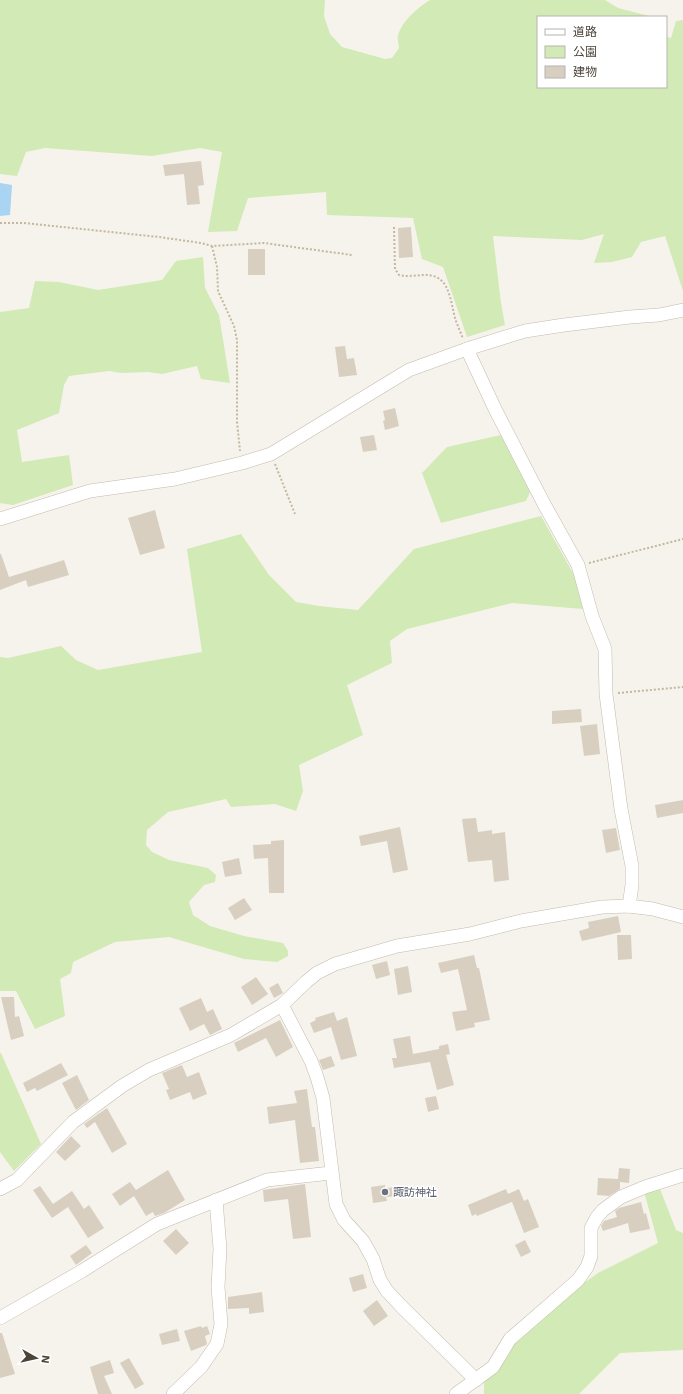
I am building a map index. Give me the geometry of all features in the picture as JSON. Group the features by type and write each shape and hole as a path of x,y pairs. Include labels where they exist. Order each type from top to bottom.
{"street":[{"path":"0,519 90,491 175,479 242,463 271,454 409,370 467,349 526,331 630,317 659,315 683,310"},
{"path":"467,349 495,409 544,504 578,565 592,616 605,649 606,694 621,808 632,866 632,885 629,906"},
{"path":"0,1189 17,1180 73,1122 122,1086 148,1070 230,1036 282,1005 317,973 335,964 397,946 470,934 521,921 594,908 629,906 653,909 683,918"},
{"path":"282,1005 311,1061 317,1077 323,1098 336,1204 344,1220 363,1241 373,1258 380,1280 388,1291 401,1306 476,1380"},
{"path":"0,1318 82,1271 157,1224 267,1180 331,1173"},
{"path":"456,1394 492,1368 510,1339 578,1280 588,1267 591,1256 591,1228 603,1210 621,1197 645,1187 683,1175"},
{"path":"173,1394 202,1367 217,1344 221,1324 218,1287 220,1249 216,1200"}],"path":[{"path":"0,223 24,223 159,237 212,246 264,243 352,255"},
{"path":"394,227 395,269 399,275 406,277 428,275 435,276 442,280 448,291 456,321 467,349"},
{"path":"212,246 217,267 218,291 234,326 237,340 237,422 242,463"},
{"path":"271,454 295,514"},
{"path":"578,565 683,539"},
{"path":"606,694 683,687"}],"green space":[{"path":"0,0 325,0 324,16 330,34 342,47 385,59 392,58 399,48 398,35 403,24 415,11 430,0 605,0 618,8 649,16 537,16 537,88 667,88 667,37 671,38 676,21 683,20 683,291 665,236 641,242 632,257 612,262 594,263 604,234 582,240 493,236 505,325 467,337 443,267 422,259 413,218 327,215 326,192 248,198 237,231 208,232 222,152 200,148 152,156 45,148 26,152 17,176 0,174"},
{"path":"203,257 205,288 219,315 230,383 201,379 197,366 162,374 148,372 121,373 109,371 69,376 64,385 59,413 17,430 22,462 69,455 73,485 13,505 0,503 0,312 29,308 35,281 59,282 98,290 162,280 176,261"},
{"path":"501,435 530,492 526,501 441,523 422,473 447,447"},
{"path":"541,516 587,598 583,609 512,603 407,629 390,641 392,663 347,685 363,735 299,765 303,791 296,811 275,804 231,807 226,799 168,812 147,830 146,845 152,852 169,860 208,868 216,875 215,882 204,885 189,902 193,915 210,926 244,936 283,943 288,951 288,956 277,962 244,959 169,937 115,942 73,962 71,973 60,979 65,1016 35,1029 16,991 0,991 0,657 8,658 61,646 76,660 98,670 202,652 187,549 241,534 269,575 296,602 358,610 414,549"},
{"path":"0,1053 41,1144 14,1171 0,1152"},
{"path":"660,1189 676,1230 683,1233 683,1350 620,1353 579,1394 484,1394 484,1382 517,1341 584,1283 598,1273 658,1243 645,1195 651,1190"}],"water":[{"path":"0,183 12,185 10,215 0,216"}],"building":[{"path":"201,161 204,185 198,186 200,204 187,205 184,174 165,176 163,165"},
{"path":"411,227 413,257 399,258 398,228"},
{"path":"248,249 265,249 265,275 248,275"},
{"path":"345,346 347,359 354,358 357,375 339,377 335,347"},
{"path":"395,408 399,426 385,430 383,411"},
{"path":"374,435 377,450 363,452 360,437"},
{"path":"155,510 165,548 140,555 128,518"},
{"path":"0,554 9,577 64,560 69,575 28,587 26,580 0,590"},
{"path":"581,709 582,722 552,724 552,711"},
{"path":"597,724 600,754 584,756 580,726"},
{"path":"683,800 683,813 657,818 655,805"},
{"path":"476,818 478,832 492,830 492,834 505,832 509,880 494,882 492,860 468,862 462,819"},
{"path":"400,827 408,870 393,873 387,841 361,846 359,836"},
{"path":"616,828 620,850 606,853 602,830"},
{"path":"284,840 284,893 269,893 268,858 254,859 253,845 271,844 271,841"},
{"path":"239,858 242,874 225,877 222,862"},
{"path":"244,898 252,910 235,920 228,908"},
{"path":"618,916 621,932 582,941 579,931 589,928 588,922"},
{"path":"617,935 631,935 632,959 618,960"},
{"path":"474,955 477,968 479,968 490,1020 474,1023 475,1027 456,1031 452,1012 467,1010 458,969 441,973 438,963"},
{"path":"387,961 390,975 376,979 372,965"},
{"path":"408,966 412,992 398,995 394,969"},
{"path":"256,977 268,994 252,1005 241,987"},
{"path":"278,983 283,993 274,998 269,988"},
{"path":"1,997 14,997 15,1017 19,1016 24,1036 11,1040"},
{"path":"201,998 207,1012 213,1009 222,1029 210,1035 204,1024 190,1031 179,1008"},
{"path":"334,1012 337,1021 347,1017 357,1056 341,1060 331,1027 314,1033 310,1023 316,1020 315,1018"},
{"path":"280,1020 293,1047 276,1057 266,1038 238,1052 234,1043"},
{"path":"410,1036 413,1054 439,1049 439,1046 448,1044 450,1054 446,1055 454,1085 437,1090 430,1062 394,1068 392,1058 397,1058 393,1039"},
{"path":"331,1056 335,1066 323,1070 319,1060"},
{"path":"61,1063 68,1075 37,1091 35,1088 27,1092 23,1083"},
{"path":"182,1065 187,1077 199,1072 207,1094 193,1100 190,1092 170,1100 166,1090 169,1089 162,1073"},
{"path":"77,1075 89,1100 76,1110 62,1083"},
{"path":"307,1089 312,1127 315,1127 319,1161 300,1163 295,1120 269,1124 267,1107 297,1103 294,1091"},
{"path":"436,1096 439,1109 428,1112 425,1098"},
{"path":"107,1108 127,1144 112,1153 95,1122 87,1128 84,1124"},
{"path":"71,1136 81,1146 65,1161 56,1152"},
{"path":"619,1168 630,1169 629,1183 620,1182 620,1189 609,1196 597,1195 598,1178 618,1179"},
{"path":"168,1170 185,1200 164,1213 155,1216 153,1212 146,1216 134,1196 120,1206 112,1194 130,1182 136,1190"},
{"path":"305,1184 311,1237 293,1239 288,1199 264,1202 263,1190"},
{"name":"諏訪神社","path":"385,1185 385,1188 398,1187 399,1196 386,1197 387,1201 373,1203 371,1187"},
{"path":"40,1186 53,1204 72,1191 84,1209 89,1205 104,1228 88,1238 68,1207 52,1218 33,1190"},
{"path":"506,1189 508,1194 519,1189 524,1201 528,1199 539,1227 524,1233 512,1202 477,1216 476,1214 472,1216 468,1205"},
{"path":"641,1202 644,1214 646,1213 650,1229 630,1233 628,1223 603,1231 601,1226 604,1221 617,1217 615,1211 619,1208"},
{"path":"176,1229 189,1243 176,1255 163,1241"},
{"path":"525,1240 531,1252 521,1257 515,1245"},
{"path":"86,1245 92,1253 76,1265 70,1256"},
{"path":"363,1274 367,1288 353,1292 349,1278"},
{"path":"262,1292 264,1312 249,1314 249,1308 228,1309 228,1297"},
{"path":"377,1300 388,1316 374,1326 363,1311"},
{"path":"201,1326 202,1328 207,1326 210,1334 205,1336 207,1344 191,1351 184,1331"},
{"path":"177,1329 180,1341 162,1345 159,1334"},
{"path":"0,1333 2,1333 15,1374 0,1378"},
{"path":"129,1358 144,1384 135,1389 120,1363"},
{"path":"110,1360 114,1373 104,1376 112,1394 98,1394 90,1367"}],"place":[{"name":"諏訪神社","path":"385,1192"}]}
